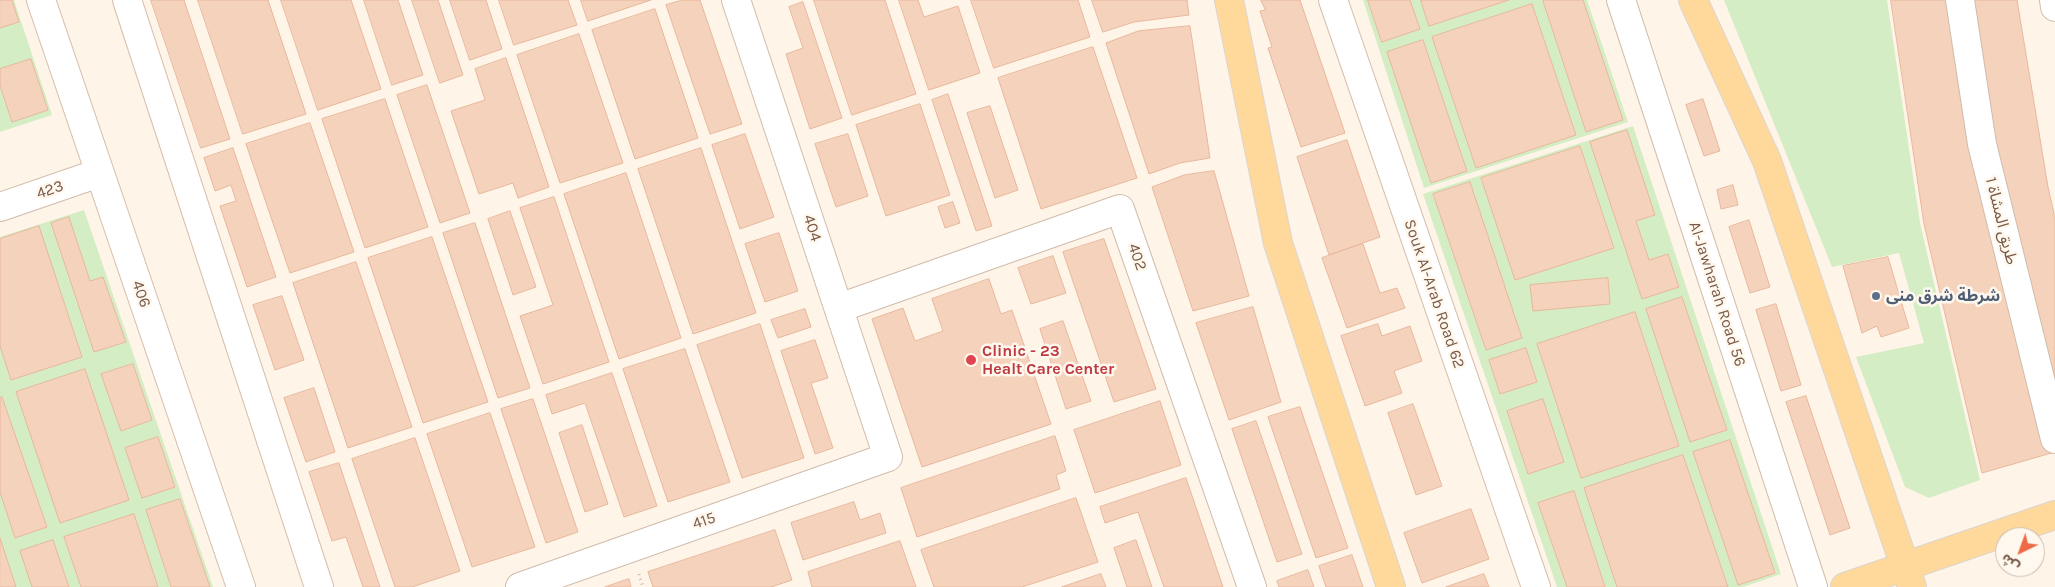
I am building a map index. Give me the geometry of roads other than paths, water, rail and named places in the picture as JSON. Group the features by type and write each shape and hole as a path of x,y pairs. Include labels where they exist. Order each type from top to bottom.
{"main road":[{"path":"1229,0 1278,243 1391,587"},
{"path":"1693,0 1767,162 1903,575"},
{"path":"1845,587 1903,575 1951,551 2055,515"}],"street":[{"name":"406","path":"41,0 241,587"},
{"path":"127,0 319,587"},
{"name":"404","path":"736,0 888,456"},
{"name":"Souk Al-Arab Road 62","path":"1333,0 1536,587"},
{"name":"Al-Jawharah Road 56","path":"1621,0 1812,587"},
{"name":"طريق المشاة 1","path":"1960,0 1982,144 2055,439"},
{"path":"2054,0 2055,7"},
{"name":"423","path":"0,207 100,173"},
{"name":"402","path":"839,308 1120,209 1252,587"},
{"name":"415","path":"520,587 888,456"}],"place":[{"name":"شرطة شرق منى","path":"1876,296"},
{"name":"Clinic - 23 Healt Care Center","path":"971,360"}]}
